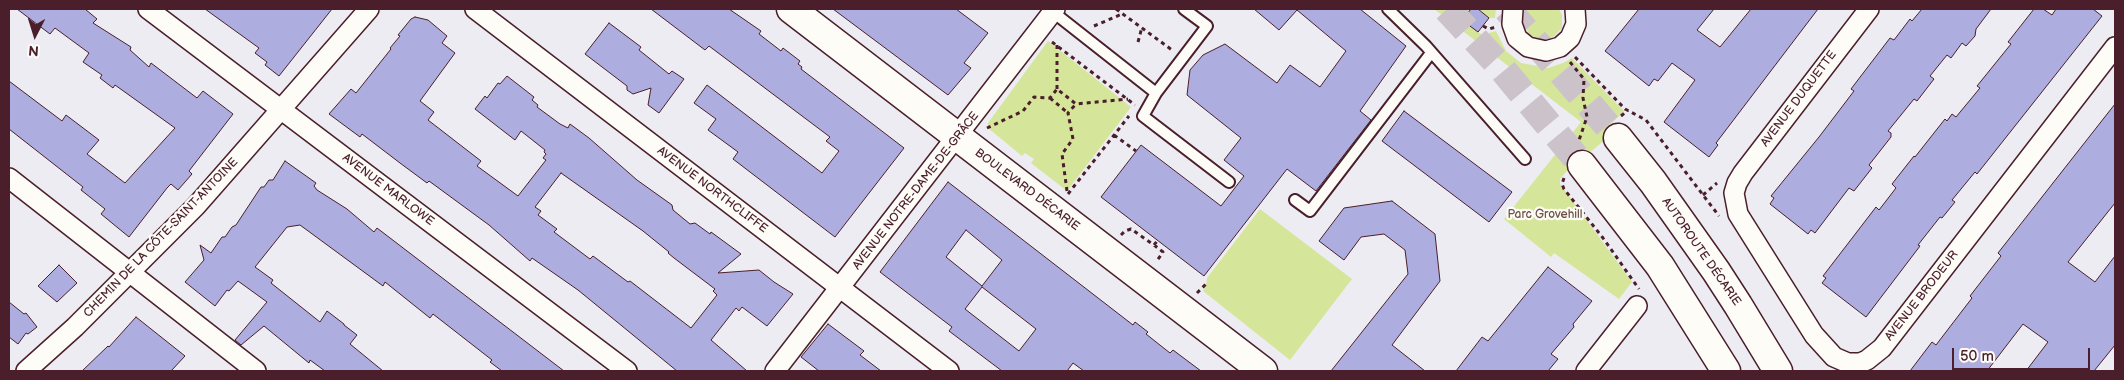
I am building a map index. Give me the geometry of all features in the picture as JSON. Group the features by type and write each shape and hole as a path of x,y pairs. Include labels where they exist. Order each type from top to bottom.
{"main road":[{"name":"BOULEVARD DÉCARIE","path":"792,9 1263,371"},
{"name":"AUTOROUTE DÉCARIE","path":"1618,138 1653,182 1716,271 1778,371"},
{"path":"1572,164 1660,266 1726,371"},
{"path":"1710,343 1722,371"}],"street":[{"name":"AVENUE MARLOWE","path":"148,9 627,371"},
{"name":"CHEMIN DE LA CÔTE-SAINT-ANTOINE","path":"26,371 130,272 222,177 369,9"},
{"name":"AVENUE NORTHCLIFFE","path":"475,9 948,371"},
{"path":"1513,9 1512,24 1517,38 1528,47 1542,51 1556,49 1570,38 1576,24 1575,9"},
{"name":"AVENUE DUQUETTE","path":"1727,188 1737,183 1869,9"},
{"name":"AVENUE NOTRE-DAME-DE-GRÂCE","path":"775,371 1054,10"},
{"name":"AVENUE BRODEUR","path":"1727,188 1738,214 1814,335 1838,360 1848,363 1860,363 1875,355 1882,348 2115,47"},
{"path":"9,178 256,371"},
{"path":"1586,371 1637,306"}],"lane":[{"path":"1184,9 1207,26 1156,93 1143,116 1229,182"},
{"path":"1388,9 1412,31 1526,159"},
{"path":"1054,10 1156,93"},
{"path":"1295,200 1310,211 1431,53"}],"path":[{"path":"1116,9 1159,40"},
{"path":"1090,27 1123,13"},
{"path":"1483,26 1489,29 1498,27"},
{"path":"1138,42 1142,27"},
{"path":"1050,98 1057,89 1056,45 1128,99 1135,108"},
{"path":"1573,54 1625,109 1646,120 1723,220"},
{"path":"1562,184 1572,164 1587,117 1583,98 1584,79 1568,59"},
{"path":"1057,89 1076,104"},
{"path":"984,128 1023,111 1034,97 1050,98 1068,113 1073,139 1062,154 1067,194 1132,113"},
{"path":"1068,113 1076,104 1128,99"},
{"path":"1114,135 1136,151"},
{"path":"1703,195 1716,183 1727,188"},
{"path":"1120,236 1125,231 1131,229 1154,245 1163,252 1155,262"},
{"path":"1154,245 1158,240"},
{"path":"1196,294 1207,283"}],"green space":[{"name":"Parc Grovehill","path":"1434,9 1471,9 1463,20 1482,35 1496,31 1506,51 1521,63 1548,68 1572,58 1624,111 1611,124 1612,134 1560,179 1560,184 1632,282 1619,299 1554,253 1551,257 1504,219 1581,122"},
{"path":"1478,9 1496,9 1495,18 1489,18"},
{"path":"1527,9 1559,9 1562,15 1562,28 1553,37 1546,40 1534,37 1529,34 1523,22"},
{"path":"1048,41 1131,107 1067,191 1031,163 1034,159 1025,153 1022,156 988,128 988,123"},
{"path":"1260,209 1352,279 1290,360 1203,291 1207,278"}],"building":[{"path":"17,9 85,9 97,19 93,23 131,47 130,50 149,67 151,63 197,98 203,91 233,114 189,171 192,174 178,190 171,184 167,188 129,237 101,214 105,209 81,190 83,187 9,129 9,81 62,121 66,115 99,140 87,154 125,183 175,128 115,85 113,88 100,78 102,75 83,62 89,53 55,28 50,34"},
{"path":"205,9 332,9 279,76 265,65 267,62 255,53 259,48"},
{"path":"651,9 729,9 761,31 759,34 781,51 783,48 800,61 798,64 802,67 801,69 904,148 835,237 733,159 738,152 708,130 716,119 694,103 707,85 822,173 839,151 826,141 830,137 709,46 705,50"},
{"path":"833,9 956,9 988,33 964,63 971,68 948,95"},
{"path":"1254,9 1360,9 1406,46 1360,111 1371,120 1316,191 1287,169 1204,276 1101,197 1141,145 1221,206 1244,176 1224,160 1241,138 1187,95 1190,70 1203,55 1225,44 1277,83 1290,65 1320,87 1346,51 1297,10 1279,30"},
{"path":"1471,9 1478,9 1489,18 1478,32 1462,20"},
{"path":"1639,9 1714,9 1697,30 1720,47 1751,9 1818,9 1716,143 1718,145 1709,157 1664,122 1695,80 1672,63 1658,81 1654,79 1649,86 1605,51"},
{"path":"1922,9 1991,9 1976,29 1975,36 1966,46 1962,43 1951,58 1947,55 1930,76 1934,79 1917,101 1914,99 1888,131 1891,133 1891,137 1869,165 1872,168 1854,191 1849,188 1815,233 1811,230 1808,234 1770,204 1774,198 1771,196 1854,91 1851,89 1890,38 1894,40 1910,19 1912,21"},
{"path":"2034,9 2043,9 2052,15 2056,9 2093,9 2102,16 1977,174 1975,172 1952,200 1955,202 1942,218 1940,217 1918,245 1920,246 1866,317 1822,283 1826,278 1823,276 1876,207 1879,210 1896,188 1892,184 1914,156 1945,119 1947,121 1952,114 1956,117 1980,88 1977,86 2011,44 2008,42"},
{"path":"415,17 428,20 447,36 442,43 455,53 420,101 434,112 428,120 481,161 477,166 518,196 546,160 543,158 546,154 545,150 521,131 515,140 475,109 485,96 487,98 498,83 500,84 507,76 534,97 532,100 538,105 537,107 560,124 568,128 570,124 589,138 637,180 672,205 673,210 690,224 695,223 710,234 711,232 741,254 718,273 759,270 793,294 767,326 742,307 739,311 736,308 711,340 747,371 677,371 578,290 532,258 530,261 489,225 429,181 427,183 362,134 360,137 329,114 351,89 356,93 391,49 400,36 398,35 411,19","holes":["561,173 643,231 674,258 715,289 713,291 717,295 691,328 630,281 628,282 593,256 590,259 554,232 557,229 538,215 541,211 535,207"]},
{"path":"609,23 641,47 639,50 669,74 672,71 684,79 659,113 648,105 651,88 633,94 627,90 627,86 585,54"},
{"path":"2115,104 2115,203 2068,262 2095,282 2115,256 2115,345 2094,371 2026,371 2048,342 2023,324 1987,371 1910,371 1932,342 1936,345 2001,256 1998,253"},
{"path":"1404,111 1512,192 1489,222 1382,141"},
{"path":"285,161 316,183 314,186 317,190 347,209 374,232 377,228 564,371 502,371 490,362 492,360 433,314 430,318 385,282 383,286 300,225 287,227 255,267 273,280 271,283 320,322 327,311 344,324 357,335 350,344 383,371 325,371 310,360 309,363 264,326 241,345 235,340 267,302 238,281 229,291 227,290 215,306 185,282 204,260 200,245 211,253 222,237 225,237 232,227 236,225 261,187 264,187 269,180 273,180"},
{"path":"948,182 1133,325 1135,322 1148,332 1146,334 1170,353 1173,350 1201,371 1084,371 1073,363 1067,371 1002,371 949,331 952,327 880,272","holes":["966,230 1002,260 982,286 946,257","982,287 1036,329 1019,351 965,309"]},
{"path":"1392,201 1435,234 1440,281 1392,345 1425,371 1331,371 1408,274 1405,250 1384,234 1361,237 1344,260 1319,241 1344,208"},
{"path":"59,265 77,283 57,302 38,286"},
{"path":"1548,267 1592,301 1573,324 1574,327 1551,354 1558,359 1548,371 1456,371 1482,337 1488,341"},
{"path":"9,302 24,314 26,313 37,327 28,334 26,333 18,344 9,337"},
{"path":"136,317 185,356 171,371 82,371 109,347"},
{"path":"828,324 864,351 860,355 881,371 819,371 801,357"}],"tunnel":[{"path":"1447,9 1498,64 1582,165"},
{"path":"1507,9 1618,138"}]}
